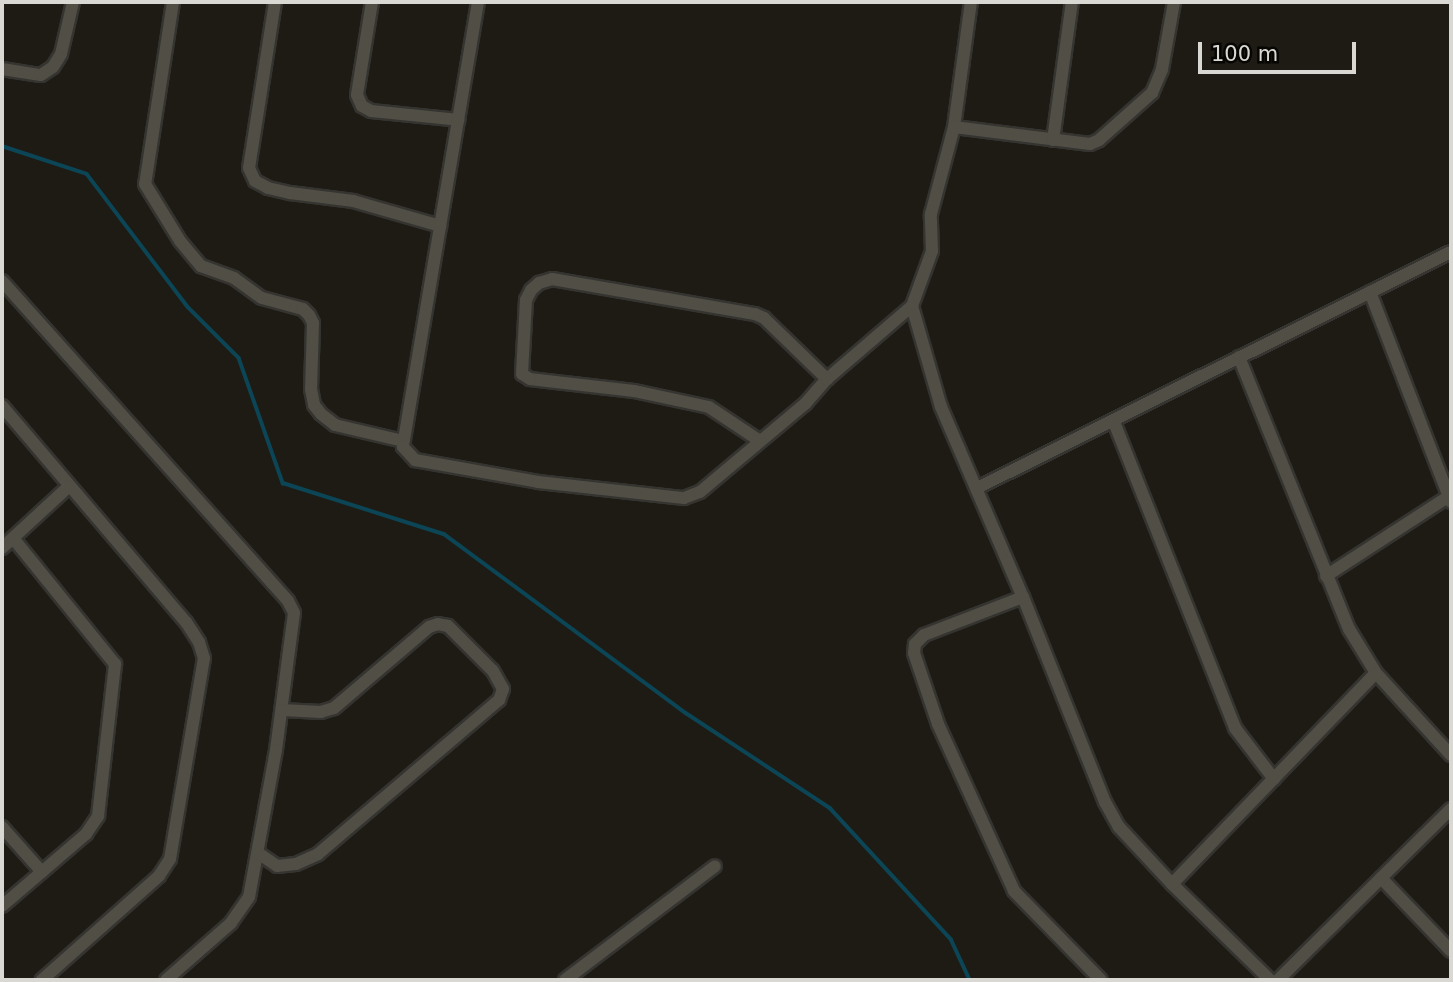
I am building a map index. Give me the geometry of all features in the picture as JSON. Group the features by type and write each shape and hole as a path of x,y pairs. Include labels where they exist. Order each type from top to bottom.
{"street":[{"path":"2,69 41,75 53,67 61,54 73,2"},
{"path":"173,2 145,184 180,241 201,266 234,278 262,298 303,309 309,315 313,323 312,389 314,405 321,414 335,425 403,441"},
{"path":"275,2 249,168 255,181 268,188 290,193 353,201 440,226"},
{"path":"372,2 357,95 362,106 370,111 459,120"},
{"path":"478,2 403,441 408,455 415,460 538,482 684,498 700,492 804,404 828,379 912,306 932,251 931,214 954,127 971,2"},
{"path":"1053,140 1072,2"},
{"path":"954,127 1090,144 1099,140 1152,93 1162,69 1174,2"},
{"path":"976,488 1451,253"},
{"path":"760,441 709,407 634,391 530,379 522,374 526,300 531,290 552,279 755,314 764,318 828,379"},
{"path":"2,281 288,601 295,621 249,897 242,910 166,980"},
{"path":"1326,576 1450,499 1370,292"},
{"path":"912,306 941,407 1023,597 1105,802 1119,827 1172,884 1270,980"},
{"path":"1239,357 1349,629 1376,673 1451,755"},
{"path":"2,406 186,622 199,642 203,675 170,859 159,876 42,980"},
{"path":"1114,422 1235,728 1274,779"},
{"path":"2,548 68,486"},
{"path":"2,906 86,834 97,816 115,664 13,538"},
{"path":"1023,597 924,635 915,643 914,653 938,724 1014,891 1101,980"},
{"path":"258,853 277,866 296,864 318,854 499,700 503,689 493,671 448,626 438,624 429,627 334,708 321,712 282,710"},
{"path":"1172,884 1376,673"},
{"path":"1278,980 1451,808"},
{"path":"2,827 42,872"},
{"path":"565,980 715,866"},
{"path":"1381,878 1451,951"}],"waterway":[{"path":"2,146 87,174 188,307 239,358 283,483 444,534 686,713 830,808 951,939 970,980"}]}
